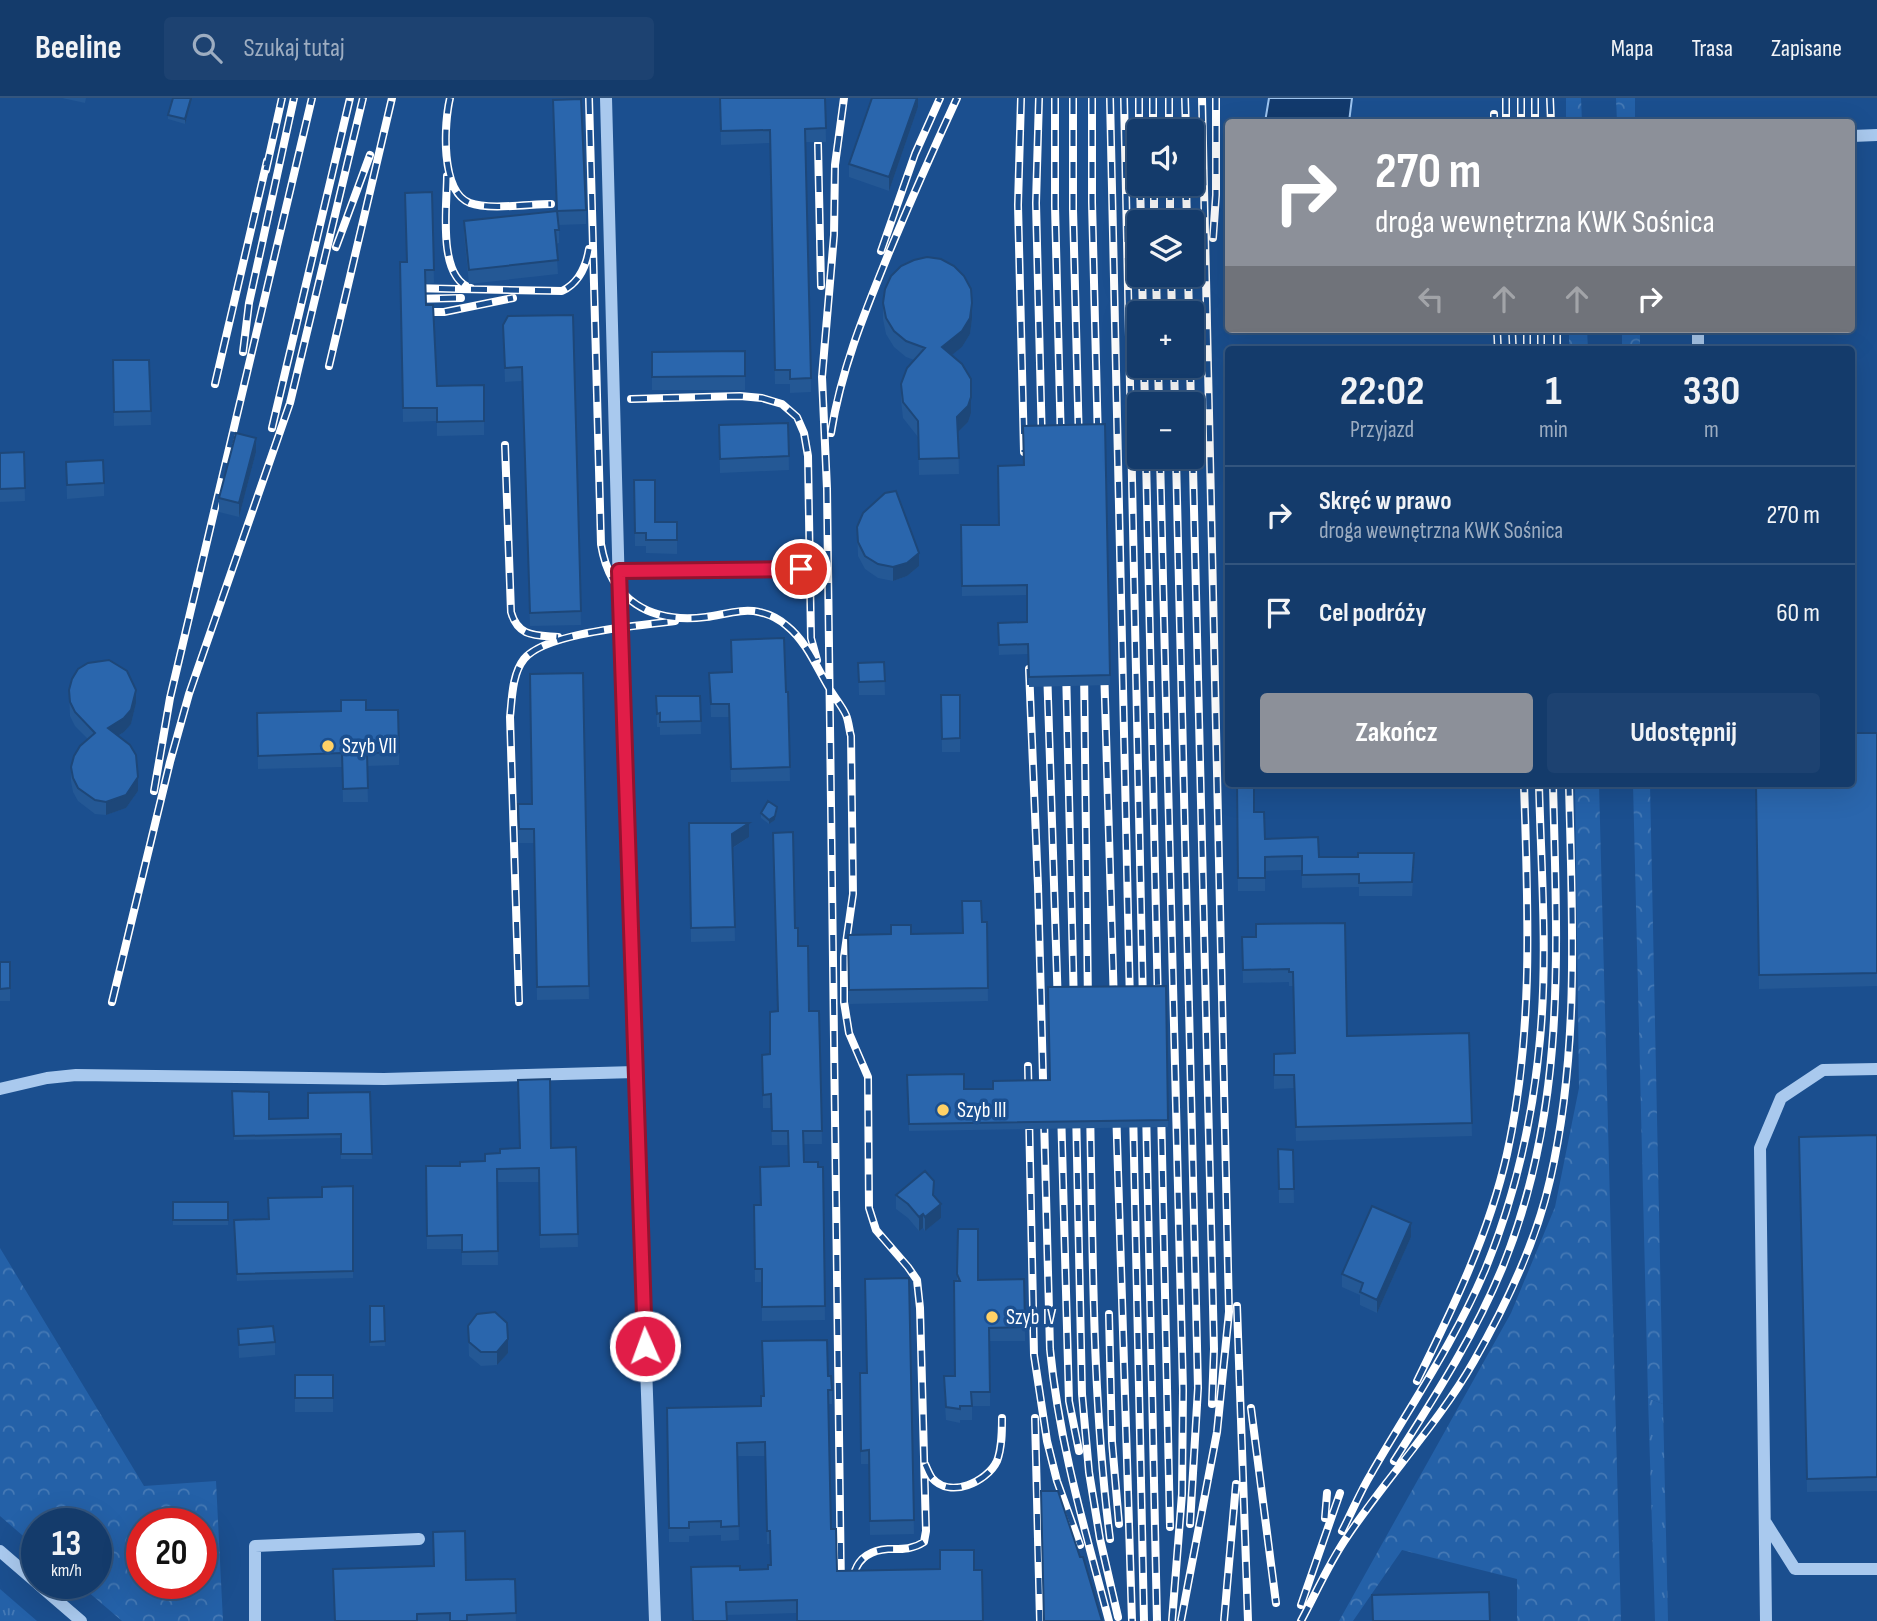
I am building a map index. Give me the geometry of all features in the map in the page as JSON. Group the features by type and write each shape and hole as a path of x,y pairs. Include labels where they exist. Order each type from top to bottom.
{"street":[{"path":"606,98 635,1072 655,1621"},
{"path":"1855,136 1877,135"},
{"path":"619,571 801,569"},
{"path":"1766,1621 1760,1148 1781,1098 1824,1070 1877,1069"},
{"path":"0,1089 47,1078 76,1075 384,1079 635,1072"},
{"path":"1766,1523 1795,1569 1877,1569"},
{"path":"255,1621 255,1546 419,1539"},
{"path":"0,1551 21,1569"},
{"path":"56,1599 81,1621"}],"green space":[{"path":"1566,98 1581,98 1582,119 1566,119"},
{"path":"1616,98 1635,98 1635,119 1617,119"},
{"path":"1569,333 1587,333 1588,346 1569,346"},
{"path":"1622,333 1640,333 1640,346 1622,346"},
{"path":"1575,787 1599,787 1621,1621 1517,1621 1517,1579 1402,1550 1353,1621 1339,1621 1511,1313 1555,1207 1579,1088"},
{"path":"1633,787 1650,787 1663,1404 1648,1398"},
{"path":"0,1248 144,1486 216,1481 223,1621 122,1621 96,1599 112,1599 112,1508 21,1508 21,1534 0,1516"},
{"path":"1648,1398 1663,1404 1668,1621 1655,1621"},
{"path":"0,1589 37,1621 0,1621"}],"shaded area":[{"path":"1269,98 1352,98 1349,119 1266,119"}],"building":[{"path":"173,98 191,98 185,119 168,115"},
{"path":"720,98 825,98 826,128 805,129 811,378 790,379 790,370 775,370 770,130 721,131"},
{"path":"872,98 917,98 889,177 849,164"},
{"path":"581,99 586,210 557,211 553,100"},
{"path":"432,192 434,270 425,270 426,305 433,305 437,386 484,385 484,421 437,422 437,408 403,408 400,262 407,262 405,193"},
{"path":"557,211 559,230 555,230 558,260 469,270 464,221"},
{"path":"927,257 941,259 954,266 971,289 970,318 962,331 942,347 962,364 971,379 968,406 957,417 959,458 919,459 918,421 903,402 901,384 907,368 925,348 906,341 894,331 886,318 883,303 891,276 901,266"},
{"path":"573,315 581,611 530,613 522,367 505,368 503,325 508,316"},
{"path":"745,351 745,376 652,377 652,352"},
{"path":"113,360 149,360 151,411 114,412"},
{"path":"788,423 789,456 720,459 719,425"},
{"path":"1105,424 1110,675 1029,677 1028,644 999,645 998,623 1027,622 1027,585 962,586 961,525 999,525 998,466 1024,465 1023,426"},
{"path":"236,433 256,438 239,503 219,498"},
{"path":"24,452 25,488 0,489 0,453"},
{"path":"103,460 104,483 67,485 66,462"},
{"path":"634,480 655,480 655,522 677,522 677,540 646,540 646,533 635,533"},
{"path":"896,491 919,553 907,563 893,567 878,564 865,556 858,542 857,527 863,513 885,493"},
{"path":"784,638 790,767 731,769 729,704 711,704 709,673 732,672 731,640"},
{"path":"109,660 127,671 136,690 131,710 108,728 130,745 136,755 138,777 126,795 106,802 95,800 78,788 73,778 71,767 74,756 80,746 95,733 75,712 70,702 69,690 78,669 88,663"},
{"path":"884,662 885,681 859,682 858,663"},
{"path":"583,673 589,986 537,987 534,829 519,829 518,804 532,804 530,674"},
{"path":"941,695 960,695 960,738 942,739"},
{"path":"656,696 700,696 701,721 660,722"},
{"name":"Szyb VII","path":"341,700 366,700 366,710 398,710 399,752 367,753 368,788 343,789 342,753 258,756 257,713 341,711"},
{"path":"1855,733 1877,733 1877,973 1759,975 1756,787 1855,787"},
{"path":"1237,787 1254,787 1254,812 1264,812 1265,839 1318,837 1319,857 1358,857 1358,853 1414,853 1412,882 1359,883 1359,874 1302,875 1302,856 1265,857 1265,878 1238,878"},
{"path":"768,801 777,807 775,816 769,820 761,813"},
{"path":"689,823 749,823 732,834 735,927 691,928"},
{"path":"793,832 795,928 798,928 798,946 808,946 809,1011 819,1011 822,1131 803,1131 804,1162 818,1162 818,1167 823,1167 825,1306 762,1307 762,1269 755,1269 754,1205 761,1205 760,1167 789,1166 788,1131 772,1131 771,1094 763,1095 762,1055 770,1054 770,1012 778,1011 773,833"},
{"path":"962,901 981,901 982,922 987,922 988,988 849,990 848,935 891,934 891,925 911,925 911,934 963,933"},
{"path":"1345,923 1347,1036 1469,1033 1472,1123 1296,1127 1294,1075 1274,1075 1274,1054 1295,1053 1293,972 1289,972 1289,969 1243,970 1242,937 1256,937 1256,924"},
{"path":"0,962 10,962 10,988 0,989"},
{"path":"1166,986 1168,1120 909,1124 907,1075 964,1074 964,1089 993,1089 993,1081 1050,1080 1048,987"},
{"path":"550,1079 551,1148 576,1147 578,1234 540,1235 539,1168 497,1169 498,1251 462,1252 462,1235 427,1236 426,1166 460,1166 460,1162 485,1161 485,1154 500,1153 500,1149 520,1148 518,1080"},
{"path":"232,1091 269,1092 269,1119 308,1118 308,1093 370,1092 372,1154 341,1154 341,1134 234,1136"},
{"path":"1877,1135 1877,1477 1807,1479 1799,1137"},
{"path":"1278,1149 1293,1150 1294,1189 1279,1189"},
{"path":"925,1171 934,1181 933,1195 941,1204 925,1217 923,1214 919,1217 896,1195"},
{"path":"353,1186 353,1271 237,1274 234,1220 269,1219 268,1198 322,1197 322,1187"},
{"path":"173,1202 228,1202 228,1220 173,1220"},
{"path":"1372,1206 1411,1223 1377,1300 1360,1292 1363,1283 1342,1274"},
{"path":"958,1229 978,1229 978,1280 1024,1279 1025,1322 1025,1327 989,1328 990,1392 971,1392 972,1406 960,1406 960,1409 946,1407 944,1376 955,1376 954,1281 960,1281 957,1274"},
{"path":"909,1278 914,1520 870,1521 869,1450 861,1451 860,1373 867,1373 865,1279"},
{"path":"370,1306 384,1306 385,1341 370,1342"},
{"path":"495,1312 507,1323 508,1339 497,1352 481,1352 469,1342 468,1326 477,1314"},
{"path":"273,1326 275,1342 239,1345 238,1329"},
{"path":"827,1340 828,1376 831,1376 832,1390 828,1390 831,1529 836,1529 837,1571 940,1569 940,1550 974,1550 974,1570 982,1570 983,1621 797,1621 797,1600 726,1602 727,1621 693,1621 691,1567 740,1566 740,1570 768,1569 768,1565 771,1565 770,1531 767,1531 765,1442 737,1443 739,1526 721,1527 721,1521 689,1522 689,1528 669,1528 667,1408 761,1406 761,1396 764,1396 762,1341"},
{"path":"295,1375 333,1375 333,1398 295,1398"},
{"path":"1041,1491 1058,1491 1080,1557 1083,1557 1102,1621 1044,1621"},
{"path":"465,1531 466,1580 515,1579 516,1613 467,1615 467,1621 450,1621 450,1613 417,1614 417,1621 335,1621 333,1569 434,1566 433,1532"},
{"path":"1489,1592 1490,1621 1373,1621 1372,1595"}],"railway":[{"path":"266,170 282,98"},
{"path":"243,352 249,303 294,98"},
{"path":"154,791 170,698 312,98"},
{"path":"272,428 350,98"},
{"path":"112,1002 189,694 290,403 363,98"},
{"path":"329,366 392,98"},
{"path":"450,98 446,123 446,156 453,185 460,196 470,203 487,206 551,204"},
{"path":"589,98 601,544 606,564 623,594 651,612 686,618 753,611 781,621 794,632 811,655 848,720 851,736 853,894 844,957 844,1002 849,1033 868,1077 869,1208 876,1230 917,1280 926,1531 924,1542 920,1545 874,1552 858,1565 852,1585 852,1621"},
{"path":"841,1591 827,489 822,377 834,235 835,165 844,98"},
{"path":"881,251 915,154 940,98"},
{"path":"831,433 847,365 862,321 957,98"},
{"path":"1021,98 1018,205 1024,452"},
{"path":"1039,98 1036,203 1042,444"},
{"path":"1055,98 1061,444"},
{"path":"1073,98 1079,444"},
{"path":"1092,98 1098,442"},
{"path":"1110,98 1130,1004"},
{"path":"1124,98 1143,1004"},
{"path":"1139,98 1139,119"},
{"path":"1153,98 1153,119"},
{"path":"1169,98 1169,119"},
{"path":"1185,98 1186,119"},
{"path":"1181,1621 1217,1432 1229,1312 1202,98"},
{"path":"1213,238 1216,98"},
{"path":"1506,98 1506,119"},
{"path":"1521,98 1521,119"},
{"path":"1535,98 1535,119"},
{"path":"1550,98 1551,119"},
{"path":"1494,114 1494,119"},
{"path":"818,144 821,286"},
{"path":"336,247 370,155"},
{"path":"215,384 267,161"},
{"path":"447,176 448,256 460,282 471,288"},
{"path":"1140,196 1141,210"},
{"path":"1154,196 1154,210"},
{"path":"1170,196 1170,210"},
{"path":"1186,196 1187,210"},
{"path":"407,288 562,291 573,284 581,274 589,249"},
{"path":"1142,287 1143,301"},
{"path":"1156,287 1157,301"},
{"path":"1171,287 1172,301"},
{"path":"1188,287 1189,301"},
{"path":"408,299 461,298"},
{"path":"413,312 444,312 513,298"},
{"path":"1497,333 1498,346"},
{"path":"1512,333 1513,346"},
{"path":"1527,333 1527,346"},
{"path":"1541,333 1541,346"},
{"path":"1557,333 1557,346"},
{"path":"1144,378 1145,392"},
{"path":"1158,378 1159,392"},
{"path":"1174,378 1175,392"},
{"path":"1190,378 1191,392"},
{"path":"631,399 740,396 762,398 782,404 797,417 804,433 808,456 811,638 817,660"},
{"path":"505,445 511,612 518,626 528,633 558,637"},
{"path":"1146,469 1158,1006"},
{"path":"1160,469 1183,1390 1182,1494 1172,1621"},
{"path":"1176,469 1198,1388 1190,1524"},
{"path":"1193,469 1214,1349 1212,1404"},
{"path":"519,1002 510,717 517,672 524,659 552,642 617,628 675,621"},
{"path":"1104,666 1114,1005"},
{"path":"1047,668 1058,1007"},
{"path":"1066,668 1074,1008"},
{"path":"1084,668 1088,1004"},
{"path":"1029,669 1038,886 1050,1349 1066,1452 1109,1621"},
{"path":"1417,1381 1457,1298 1480,1242 1499,1184 1516,1108 1522,1062 1527,970 1524,787"},
{"path":"1342,1531 1367,1481 1446,1349 1473,1297 1496,1242 1514,1186 1533,1098 1544,976 1539,787"},
{"path":"1394,1461 1453,1366 1492,1292 1524,1206 1538,1147 1554,1028 1556,908 1553,787"},
{"path":"1301,1621 1347,1537 1445,1407 1474,1361 1508,1296 1537,1227 1560,1131 1570,1033 1572,933 1569,787"},
{"path":"1028,1066 1034,1355 1047,1441 1057,1481 1080,1545"},
{"path":"1116,1107 1132,1621"},
{"path":"1161,1107 1170,1527"},
{"path":"1061,1109 1069,1401 1079,1451"},
{"path":"1076,1109 1082,1394 1089,1472 1100,1539 1118,1617"},
{"path":"1090,1109 1097,1379 1110,1539"},
{"path":"1133,1109 1144,1621"},
{"path":"1146,1109 1157,1621"},
{"path":"1237,1306 1248,1621"},
{"path":"1109,1314 1112,1442 1119,1524"},
{"path":"1251,1408 1276,1603"},
{"path":"925,1464 932,1478 948,1487 977,1481 992,1469 997,1461 1001,1445 1002,1418"},
{"path":"1035,1418 1040,1621"},
{"path":"1224,1621 1236,1484"},
{"path":"1325,1518 1327,1493"},
{"path":"1301,1605 1340,1493"}],"place":[{"name":"Szyb VII","path":"328,746"},
{"name":"Szyb III","path":"943,1110"},
{"name":"Szyb IV","path":"992,1317"}],"route":[{"path":"645,1346 619,571 801,569"}]}
